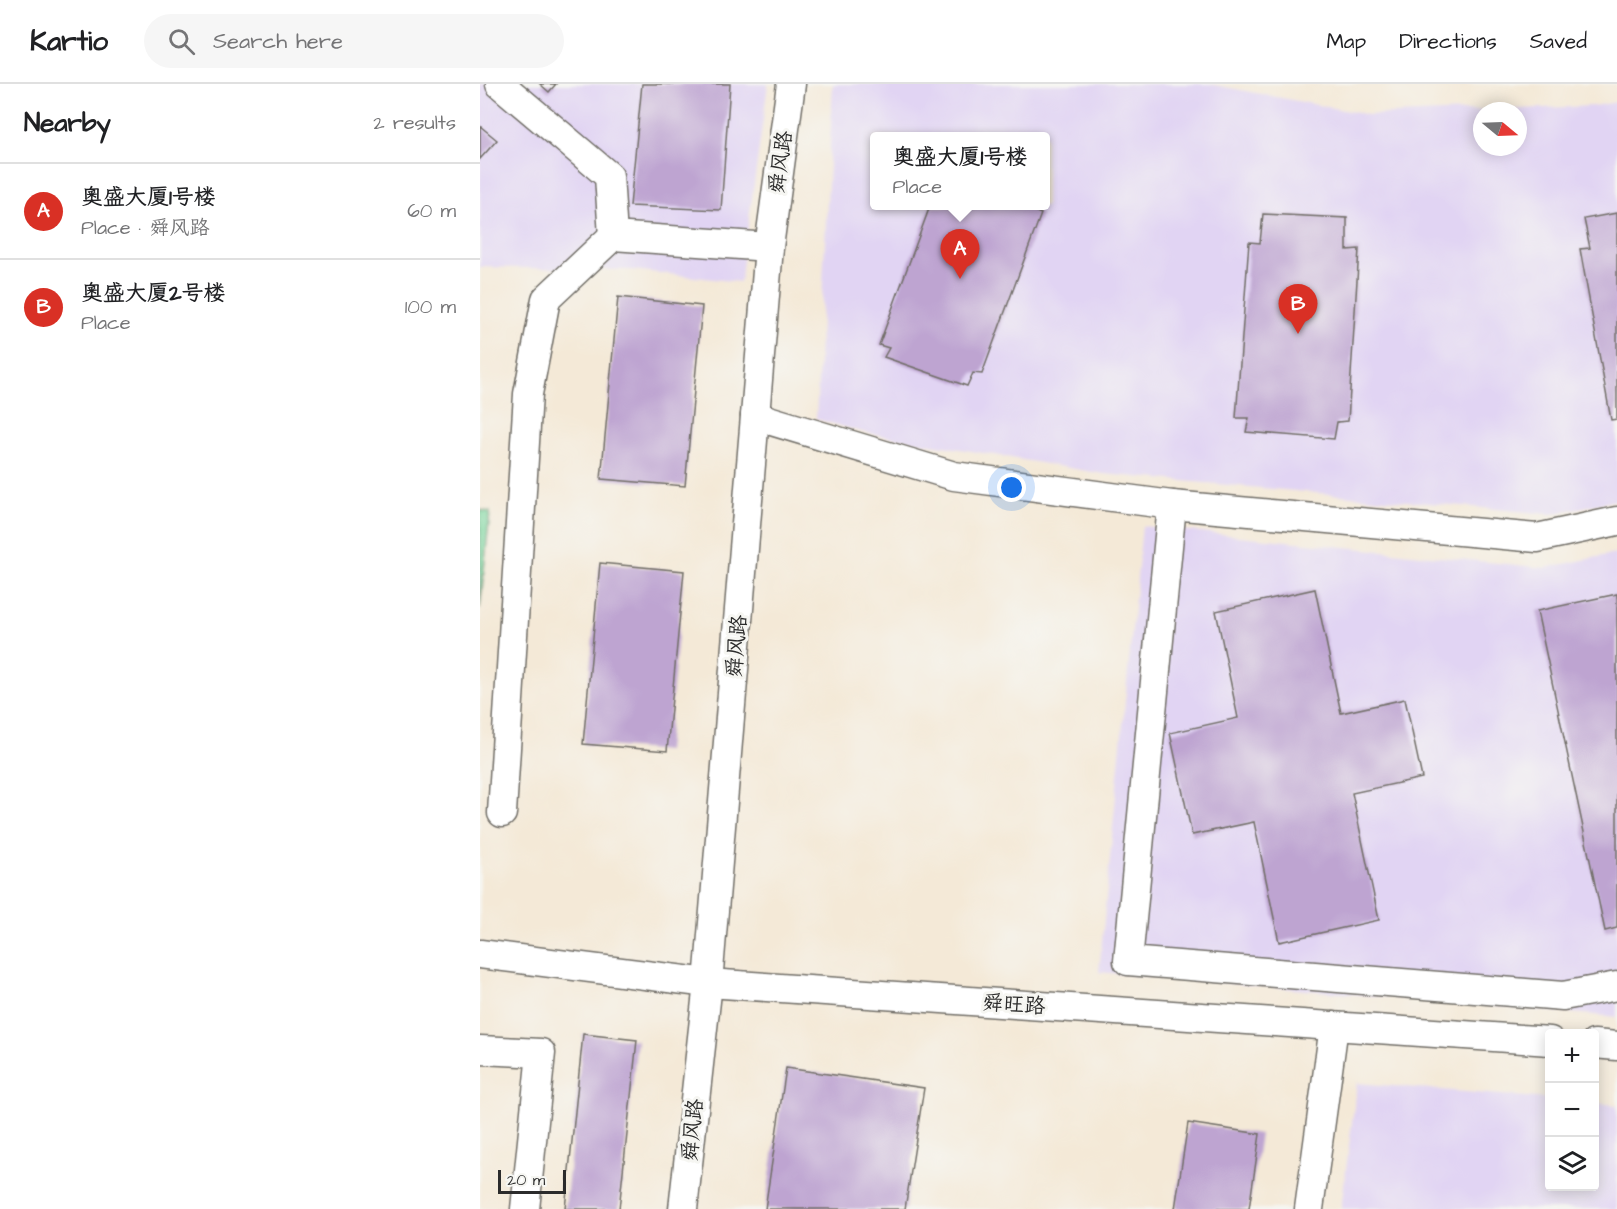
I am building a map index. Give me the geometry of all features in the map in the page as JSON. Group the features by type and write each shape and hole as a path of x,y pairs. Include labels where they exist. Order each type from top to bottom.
{"street":[{"path":"500,84 609,176 613,236"},
{"name":"舜风路","path":"683,1209 708,983 769,247 791,84"},
{"path":"502,813 528,394 546,299 613,236 769,247"},
{"path":"755,416 954,476 1172,505 1537,538 1617,521"},
{"path":"1172,505 1128,961 1563,996 1617,986"},
{"name":"舜旺路","path":"480,954 708,983 1545,1041"},
{"path":"1309,1209 1334,1026"},
{"path":"1599,1044 1617,1046"},
{"path":"480,1050 541,1053 525,1209"}],"shaded area":[{"path":"480,84 768,84 740,282 632,270 480,267"},
{"path":"833,84 1209,84 1369,115 1473,111 1473,156 1527,156 1527,109 1593,106 1617,102 1617,500 1551,514 1104,474 862,432 816,419"},
{"path":"1142,526 1545,568 1617,553 1617,1017 1099,972"},
{"path":"1357,1083 1545,1099 1545,1191 1599,1191 1599,1103 1617,1105 1617,1209 1341,1209"}],"green space":[{"path":"480,510 490,512 480,609"}],"building":[{"path":"540,84 556,84 549,92"},
{"path":"642,84 730,84 721,210 630,206"},
{"path":"480,126 497,140 480,159"},
{"path":"929,210 1032,210 1041,214 982,374 973,373 967,386 884,357 889,348 879,345"},
{"path":"1617,213 1617,419 1611,420 1580,249 1590,248 1584,219"},
{"path":"1263,214 1347,218 1347,250 1359,249 1348,421 1337,422 1334,439 1246,432 1249,418 1236,418 1249,242 1260,243"},
{"path":"618,297 702,306 685,486 601,479"},
{"path":"600,563 684,571 667,751 583,744"},
{"path":"1315,589 1341,713 1405,699 1422,778 1352,793 1379,920 1279,942 1254,822 1192,835 1170,733 1238,718 1216,611"},
{"path":"1617,594 1617,928 1605,931 1537,611"},
{"path":"583,1034 637,1040 619,1209 565,1209"},
{"path":"786,1068 924,1088 905,1209 765,1209"},
{"path":"1188,1123 1260,1134 1249,1209 1175,1209"}],"place":[{"name":"奥盛大厦1号楼","path":"960,279"},
{"name":"奥盛大厦2号楼","path":"1298,334"}]}
